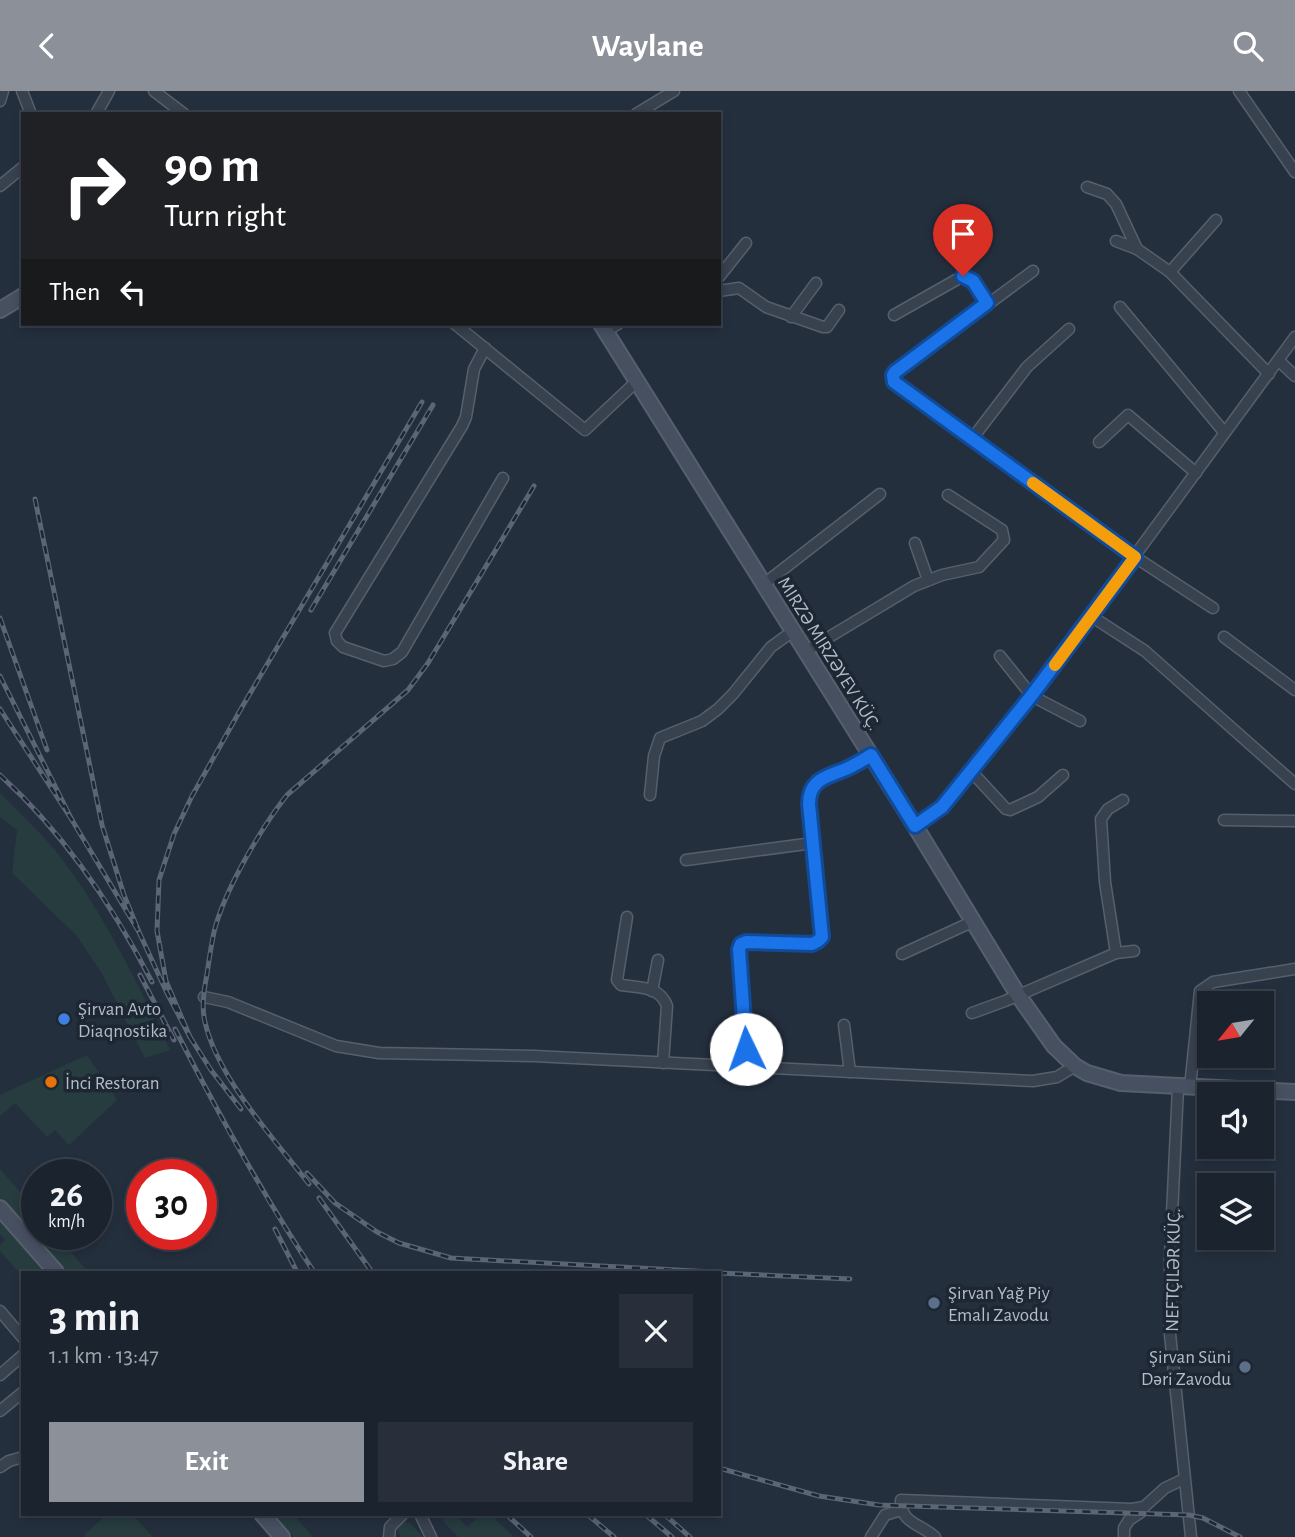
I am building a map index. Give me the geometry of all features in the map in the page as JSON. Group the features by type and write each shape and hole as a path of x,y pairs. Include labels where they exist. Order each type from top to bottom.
{"main road":[{"path":"0,310 21,297"},
{"name":"MIRZƏ MIRZƏYEV KÜÇ.","path":"608,326 637,381 1044,1035 1075,1066 1095,1076 1121,1083 1290,1092"},
{"path":"0,1209 55,1271"},
{"path":"263,1516 273,1534"}],"street":[{"path":"0,101 2,91"},
{"path":"22,91 30,112"},
{"path":"97,112 109,91"},
{"path":"154,91 181,112"},
{"path":"639,112 674,91"},
{"path":"1239,91 1295,172"},
{"path":"0,186 21,169"},
{"path":"1087,187 1107,194 1116,204 1138,249"},
{"path":"1170,272 1216,220"},
{"path":"1116,241 1138,249 1170,272 1269,374"},
{"path":"721,274 746,243"},
{"path":"1033,271 895,372 892,379 897,386 1135,557 1213,608"},
{"path":"894,315 963,276 973,281 987,303"},
{"path":"791,317 816,283"},
{"path":"721,291 738,288 766,307 827,327 839,310"},
{"path":"1120,307 1224,432"},
{"path":"458,326 585,430 637,381"},
{"path":"972,439 1027,367 1069,330"},
{"path":"915,826 942,807 1032,695 1295,337"},
{"path":"485,348 474,369 462,426 335,633 337,641 343,647 384,661 393,659 402,652 503,478"},
{"path":"1279,361 1295,376"},
{"path":"1099,442 1128,415 1196,473"},
{"path":"764,584 880,493"},
{"path":"806,651 887,600 928,580 979,567 1004,540 1002,530 948,495"},
{"path":"915,543 928,580"},
{"path":"1091,616 1145,651 1295,784"},
{"path":"650,795 654,756 660,738 702,720 718,709 771,647 793,631"},
{"path":"1224,638 1295,690"},
{"path":"1000,656 1032,695 1080,722"},
{"path":"746,1067 739,949 746,942 812,944 822,937 809,795 814,784 822,778 843,771 871,755"},
{"path":"970,770 1006,809 1010,810 1038,797 1063,775"},
{"path":"1116,953 1105,882 1101,819 1108,809 1123,800"},
{"path":"1224,820 1295,821"},
{"path":"686,860 813,843"},
{"path":"628,917 617,980 621,985 662,994 667,1006 663,1063"},
{"path":"902,954 974,922"},
{"path":"972,1013 1116,953 1134,951"},
{"path":"652,991 658,960"},
{"name":"NEFTÇILƏR KÜÇ.","path":"1191,1537 1172,1371 1170,1300 1184,1087 1200,991 1213,982 1295,969"},
{"path":"204,997 228,1002 321,1041 359,1051 1033,1081 1057,1077 1075,1066"},
{"path":"844,1025 850,1072"},
{"path":"0,1311 21,1336"},
{"path":"0,1375 21,1357"},
{"path":"0,1411 21,1394"},
{"path":"0,1467 21,1458"},
{"path":"1124,1537 1126,1524 1165,1488 1184,1479"},
{"path":"936,1537 910,1521 901,1510 901,1500 1132,1509 1144,1507"},
{"path":"871,1537 885,1515 901,1510"},
{"path":"389,1537 390,1527 401,1516"},
{"path":"421,1516 431,1537"}],"green space":[{"path":"0,793 45,839 76,878 119,950 170,1050 145,1058 101,972 76,935 12,873 17,830 0,817"},
{"path":"87,1055 117,1100 69,1145 55,1130 47,1137 15,1103 0,1116 0,1095"},
{"path":"0,1169 21,1193 21,1221 0,1199"},
{"path":"0,1220 21,1244 21,1250 27,1250 45,1271 21,1271 21,1275 0,1251 0,1245 5,1240 0,1234"},
{"path":"50,1250 69,1250 87,1271 65,1271 48,1252"},
{"path":"105,1516 134,1516 153,1537 86,1537 84,1535"},
{"path":"275,1516 295,1516 313,1537 294,1537"},
{"path":"447,1516 457,1516 467,1527 479,1516 492,1516 514,1537 458,1537 442,1520"},
{"path":"401,1521 410,1523 423,1537 401,1537 397,1529"}],"railway":[{"path":"139,932 190,1037 166,981 157,931 159,880 174,834 242,707 422,402"},
{"path":"311,610 433,405"},
{"path":"309,1184 234,1086 212,1043 204,1016 203,998 219,916 244,861 287,795 408,690 428,663 534,486"},
{"path":"35,499 102,825 139,932 72,820"},
{"path":"0,618 47,750"},
{"path":"0,676 72,820 0,709"},
{"path":"0,775 66,846 104,898 152,982"},
{"path":"140,975 174,1040"},
{"path":"175,1029 241,1153 313,1271"},
{"path":"190,1037 241,1109"},
{"path":"307,1173 335,1203 377,1232 399,1243 451,1258 695,1271"},
{"path":"319,1198 371,1271"},
{"path":"275,1229 296,1271"},
{"path":"721,1273 850,1279"},
{"path":"721,1469 819,1496 879,1505 1189,1515 1203,1518 1240,1537"},
{"path":"508,1516 531,1537"},
{"path":"589,1516 614,1537"},
{"path":"647,1516 672,1537"},
{"path":"666,1516 690,1537"}],"slow traffic":[{"path":"1033,483 1135,557 1055,665"}],"place":[{"name":"Şirvan Avto Diaqnostika","path":"64,1019"},
{"name":"İnci Restoran","path":"51,1082"},
{"name":"Şirvan Yağ Piy Emalı Zavodu","path":"934,1303"},
{"name":"Şirvan Süni Dəri Zavodu","path":"1245,1367"}],"route":[{"path":"746,1049 739,949 741,944 812,944 822,937 809,804 809,795 814,784 871,755 915,826 937,811 1032,695 1135,557 897,386 892,379 895,372 987,303 973,281 963,276"}]}
